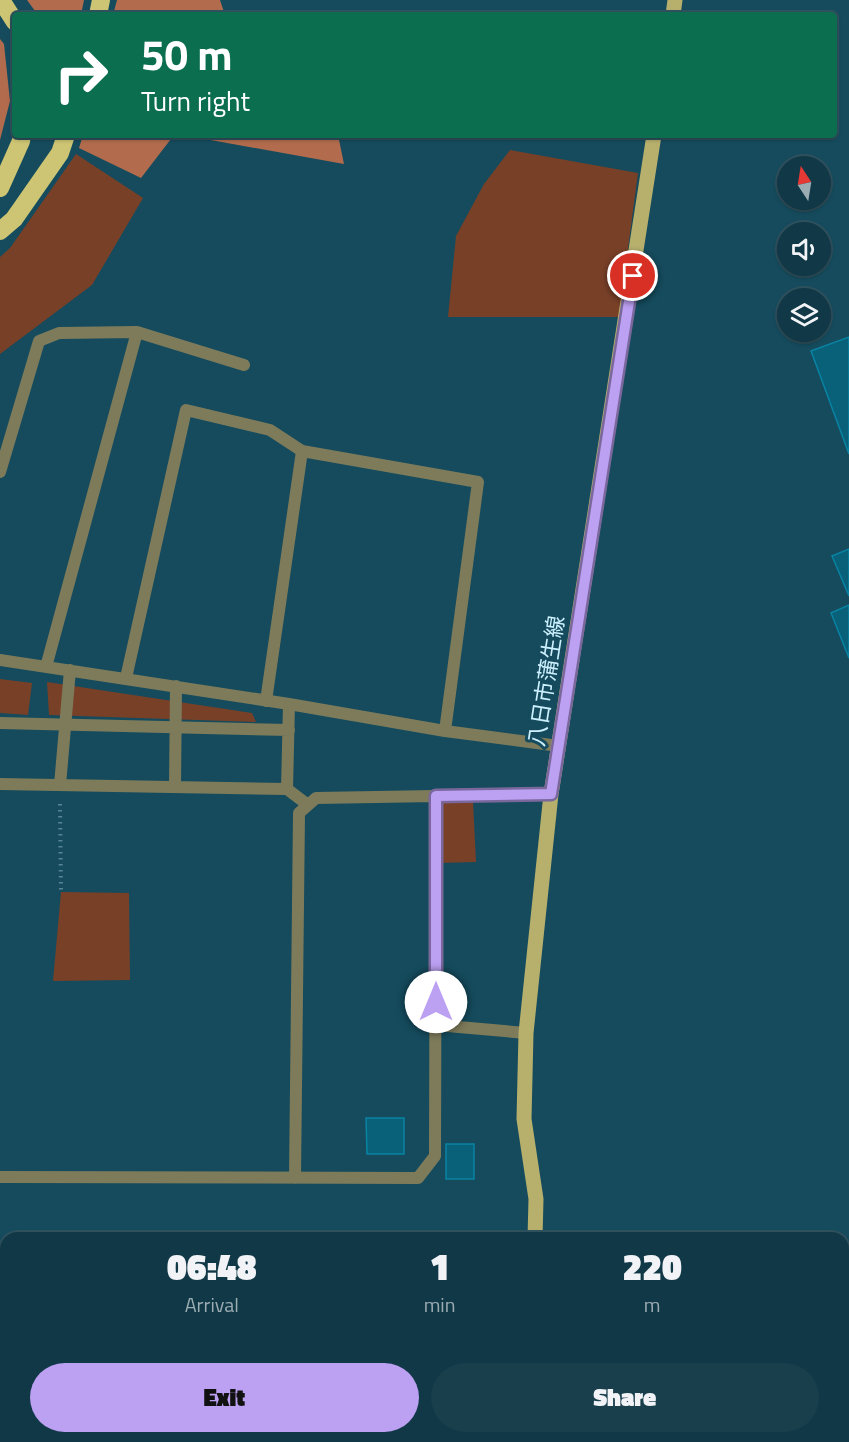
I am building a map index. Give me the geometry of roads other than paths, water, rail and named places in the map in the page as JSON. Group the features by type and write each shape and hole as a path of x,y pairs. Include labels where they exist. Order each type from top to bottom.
{"highway":[{"path":"1,0 12,17"},
{"path":"0,188 22,138"},
{"path":"0,231 14,219 60,153 65,138"}],"main road":[{"name":"八日市蒲生線","path":"535,1232 536,1199 524,1119 526,1033 551,794 654,138"}],"street":[{"path":"46,667 137,332"},
{"path":"0,472 39,341 59,333 137,332 244,365"},
{"path":"126,678 186,410 270,430 302,451 478,482 445,731"},
{"path":"266,701 302,451"},
{"path":"0,660 289,704 445,731 559,746"},
{"path":"60,785 70,670"},
{"path":"175,787 176,686"},
{"path":"286,789 289,704"},
{"path":"0,723 289,730"},
{"path":"0,784 286,789 308,804"},
{"path":"295,1178 299,813 316,798 551,794"},
{"path":"0,1177 418,1178 435,1156 436,796"},
{"path":"436,1025 526,1033"}]}
